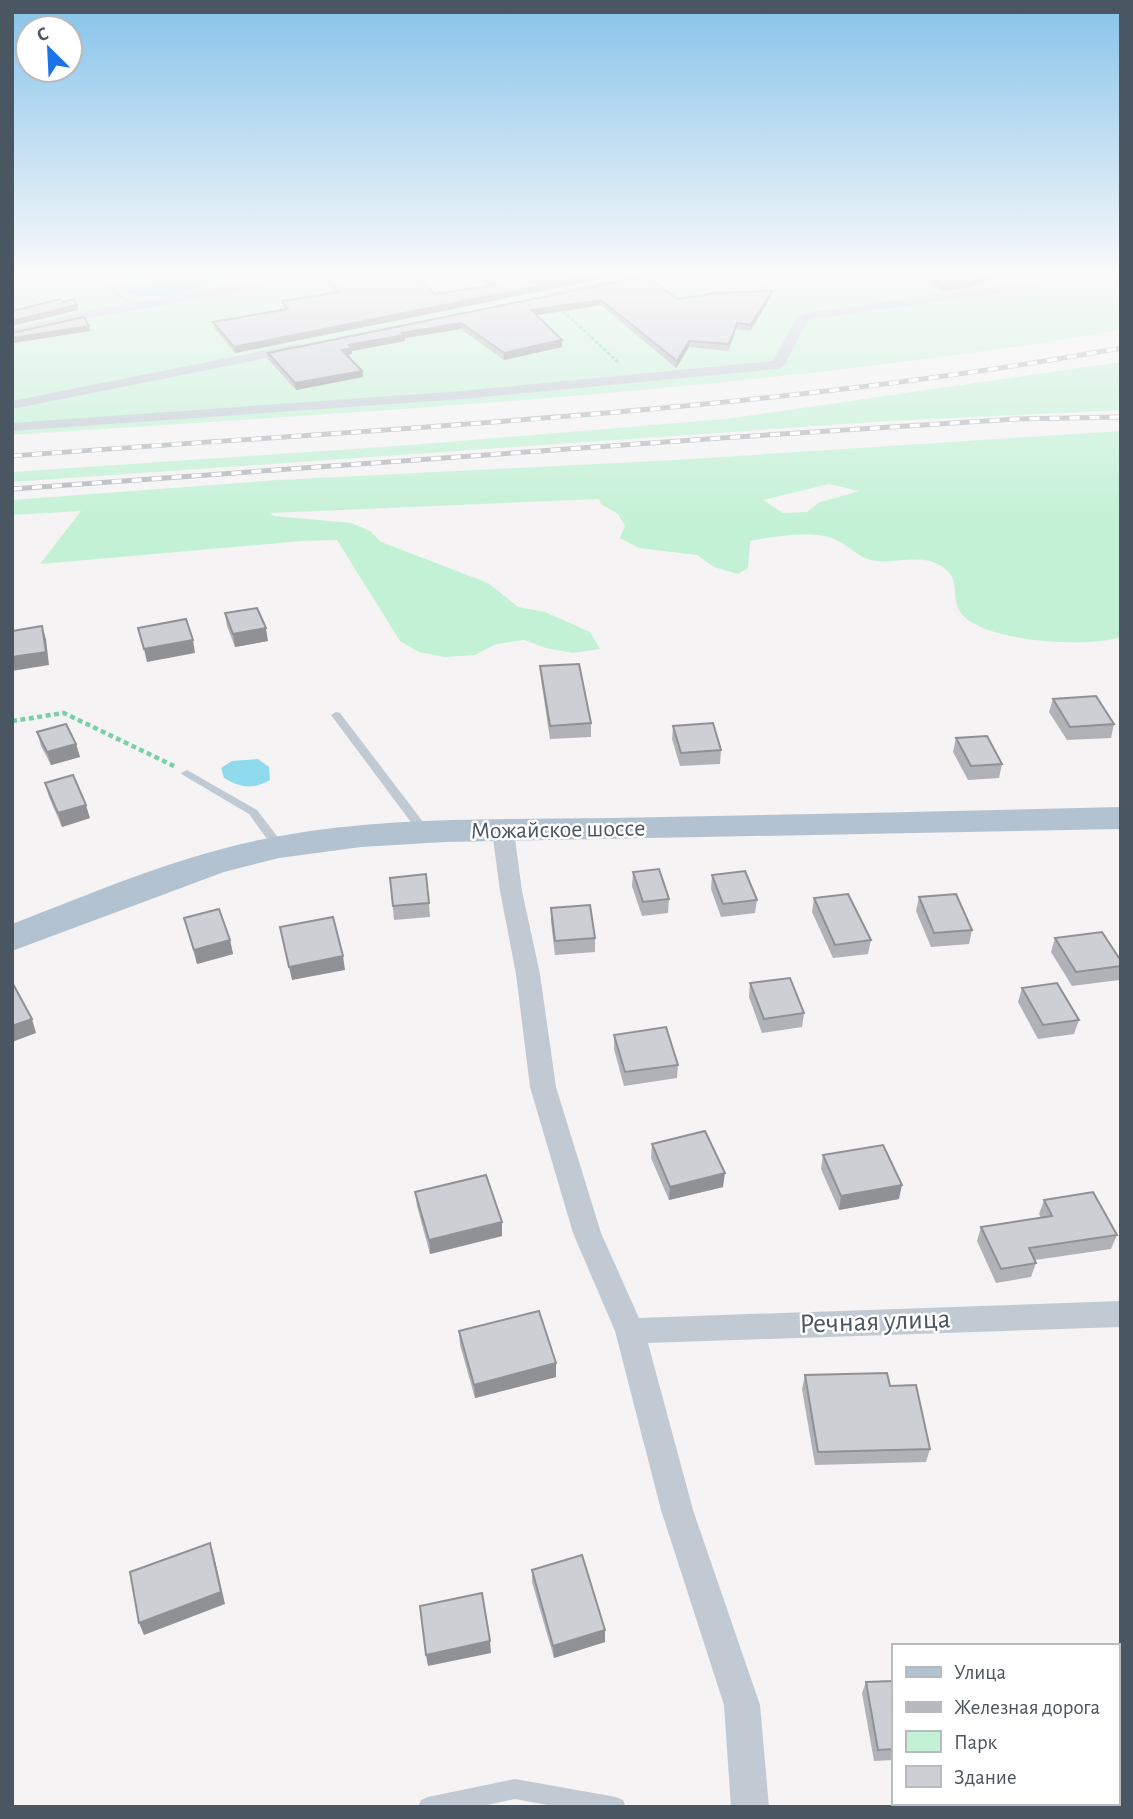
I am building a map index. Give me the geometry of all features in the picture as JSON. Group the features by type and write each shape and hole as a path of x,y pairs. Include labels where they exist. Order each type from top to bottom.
{"main road":[{"name":"Можайское шоссе","path":"12,938 207,866 279,847 367,836 1121,818"}],"street":[{"path":"12,405 238,360"},
{"path":"12,427 462,395 778,365 781,360"},
{"path":"503,831 511,891 528,974 543,1087 587,1233 630,1331 677,1510 742,1705 750,1807"},
{"name":"Речная улица","path":"630,1331 1121,1314"}],"lane":[{"path":"336,715 426,834"},
{"path":"187,773 253,812 279,847"},
{"path":"428,1807 514,1789 616,1807"}],"path":[{"path":"614,360 636,379"},
{"path":"12,721 64,713 187,773"}],"green space":[{"path":"12,360 915,360 707,384 568,396 12,435"},
{"path":"1121,362 1121,410 889,421 12,482 12,472 412,445 725,419"},
{"path":"1121,431 1121,637 1060,642 1010,636 987,630 970,621 959,610 954,582 943,567 926,560 871,560 825,536 792,535 750,541 748,568 738,574 714,567 697,555 639,548 620,538 625,526 618,514 601,504 599,499 270,513 274,516 351,523 370,531 381,542 488,583 518,607 545,612 590,632 600,649 573,653 524,640 496,644 475,655 445,657 419,652 400,641 337,540 40,564 81,511 12,515 12,500 278,480 675,460","holes":["829,484 859,491 818,503 807,512 783,513 763,500"]}],"water":[{"path":"258,759 269,767 270,780 247,786 224,778 221,768 232,761"}],"building":[{"path":"274,360 351,360 362,371 295,383"},
{"path":"257,608 266,628 233,634 225,613"},
{"path":"186,619 193,640 144,649 138,628"},
{"path":"42,626 46,652 12,657 12,631"},
{"path":"579,664 591,723 550,726 540,666"},
{"path":"1096,696 1114,724 1070,727 1053,699"},
{"path":"713,723 721,750 681,753 673,726"},
{"path":"66,724 76,744 47,752 37,732"},
{"path":"987,736 1002,764 971,766 956,738"},
{"path":"73,775 86,805 58,813 45,783"},
{"path":"659,869 669,899 643,902 633,872"},
{"path":"745,871 757,900 723,904 712,875"},
{"path":"426,874 429,903 393,906 390,878"},
{"path":"848,894 871,940 835,945 814,898"},
{"path":"956,894 972,930 934,933 919,897"},
{"path":"590,905 595,938 555,941 551,908"},
{"path":"219,909 230,940 194,950 184,918"},
{"path":"333,917 343,956 289,967 280,927"},
{"path":"1102,932 1121,961 1121,966 1076,972 1055,938"},
{"path":"790,978 804,1013 764,1019 750,983"},
{"path":"1057,983 1079,1020 1043,1025 1022,988"},
{"path":"12,985 32,1019 12,1026"},
{"path":"666,1027 678,1065 625,1072 614,1035"},
{"path":"705,1131 725,1173 670,1187 652,1144"},
{"path":"883,1145 902,1185 841,1196 823,1155"},
{"path":"486,1175 502,1222 429,1240 415,1192"},
{"path":"1093,1192 1117,1235 1029,1248 1036,1263 1001,1269 981,1227 1052,1216 1044,1200"},
{"path":"539,1311 556,1363 474,1385 459,1331"},
{"path":"887,1373 890,1386 916,1385 930,1449 818,1452 805,1375"},
{"path":"210,1543 221,1592 139,1623 130,1572"},
{"path":"582,1555 605,1630 553,1646 532,1570"},
{"path":"482,1593 490,1641 426,1655 420,1606"},
{"path":"892,1681 892,1749 878,1750 866,1682"}],"railway":[{"path":"12,456 429,427 707,404 845,389 1046,360"},
{"path":"12,489 721,438 1016,419 1121,417"}]}
